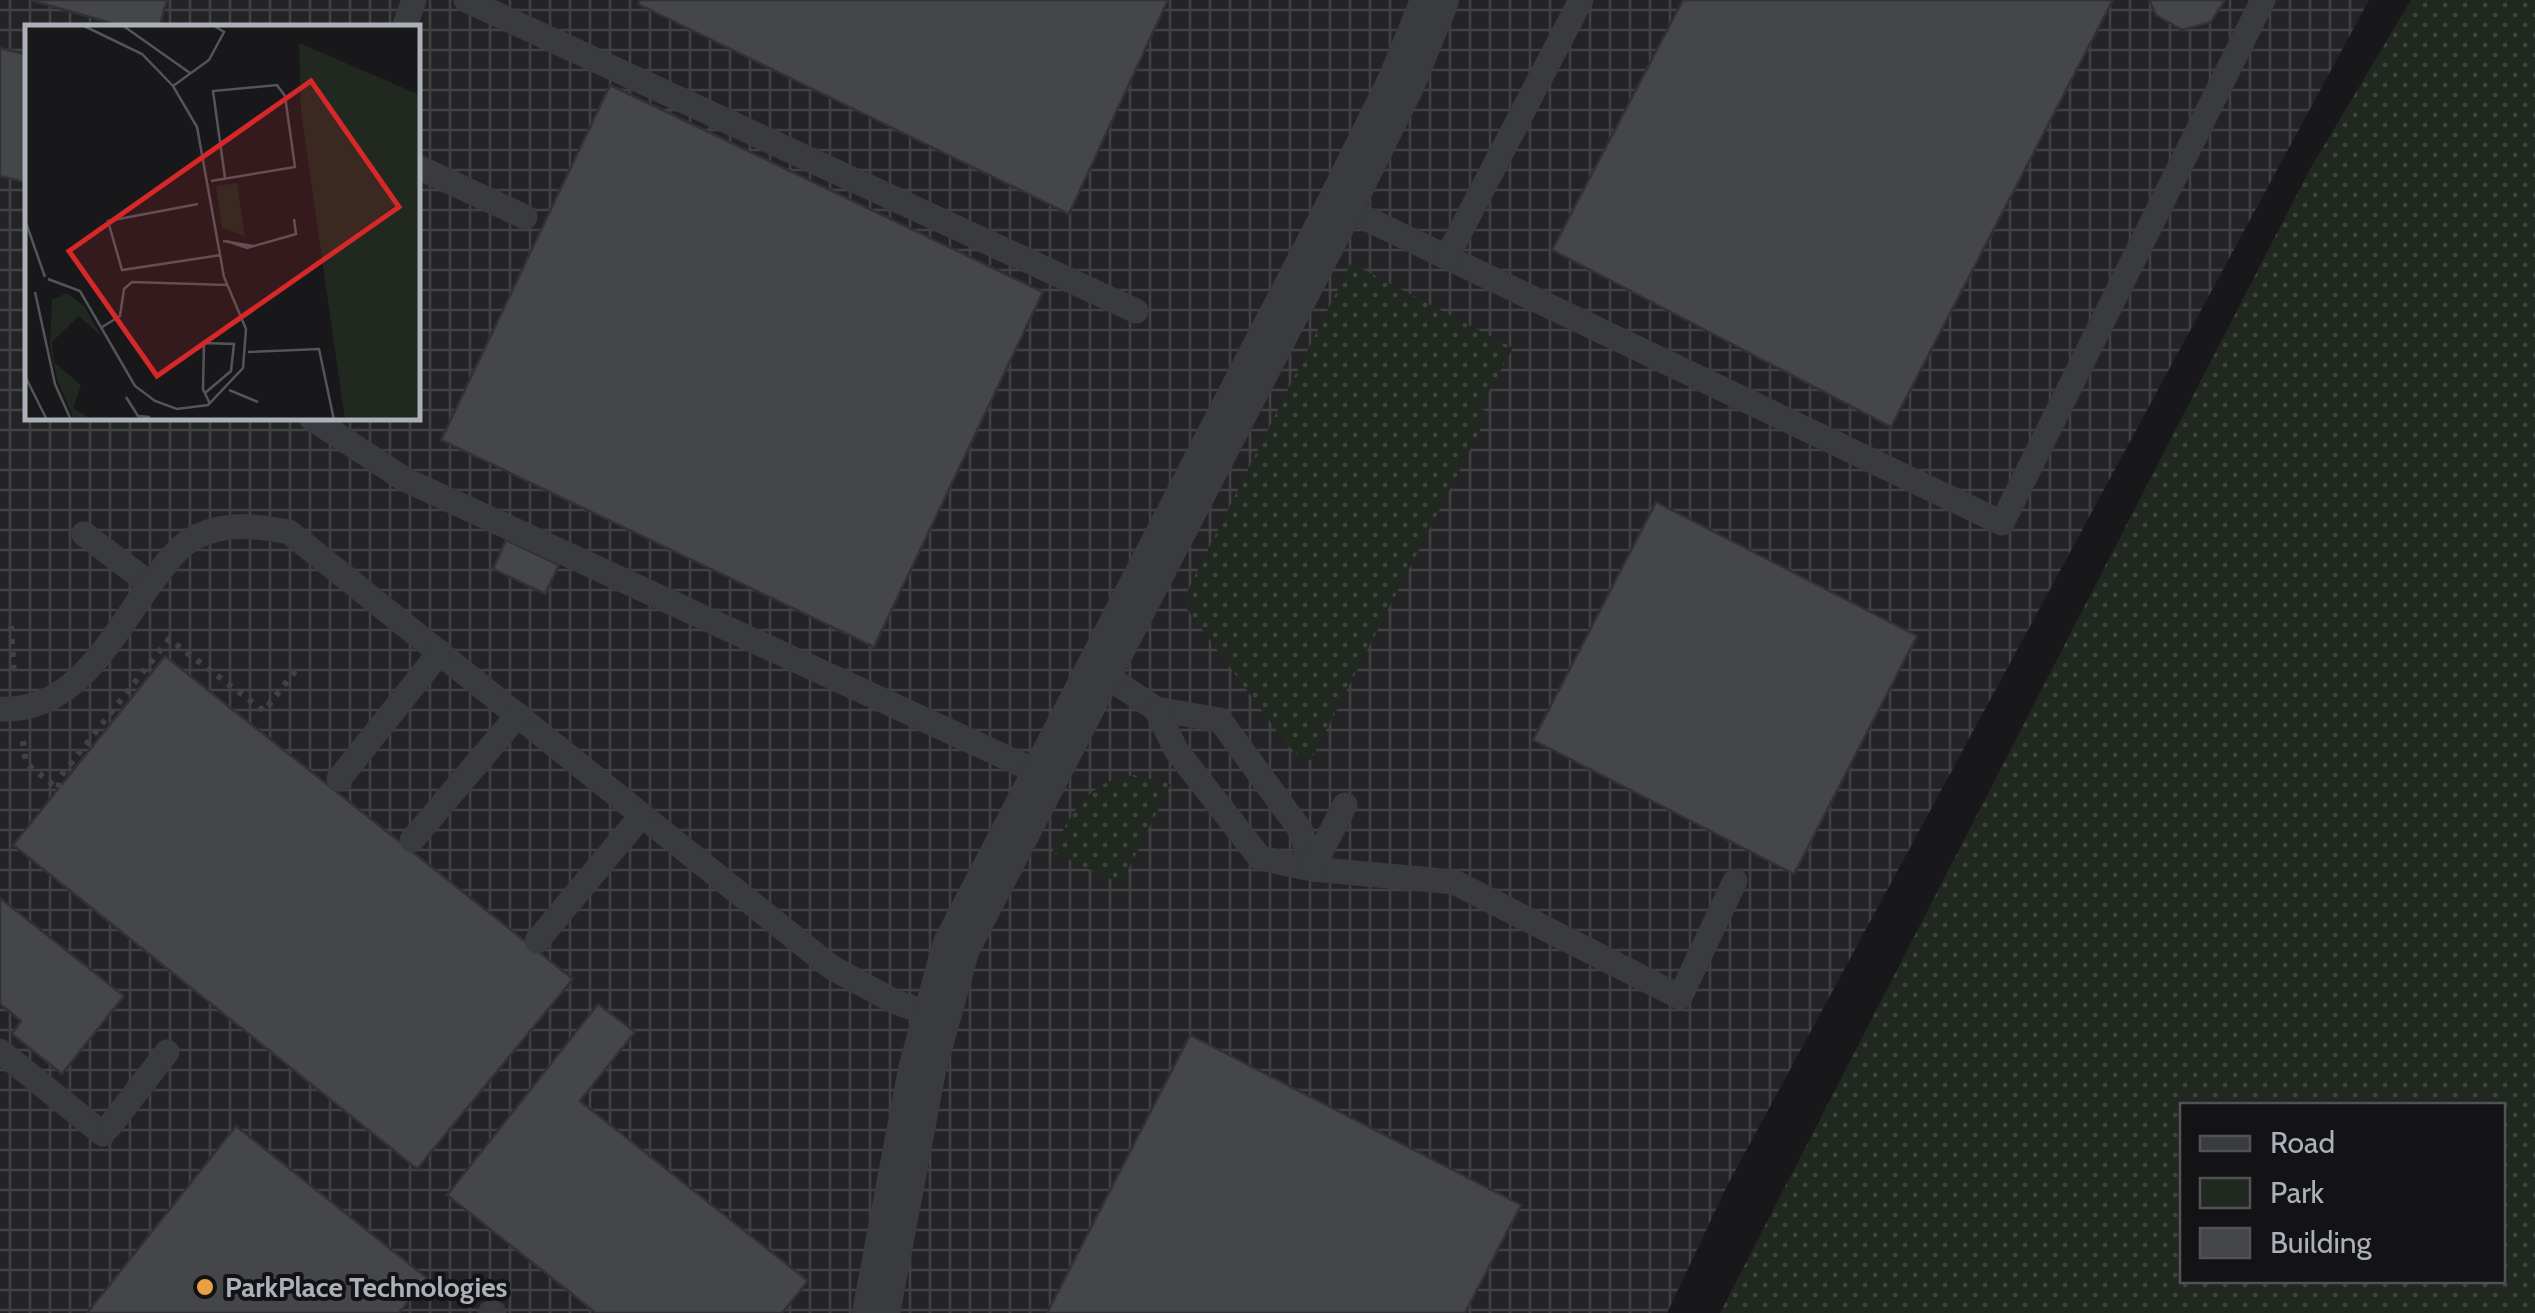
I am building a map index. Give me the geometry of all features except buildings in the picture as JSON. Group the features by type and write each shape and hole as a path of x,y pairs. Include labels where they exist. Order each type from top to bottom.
{"street":[{"path":"876,1313 922,1070 956,947 1340,206 1401,83 1435,0"}],"lane":[{"path":"405,25 414,0"},
{"path":"466,0 1136,311"},
{"path":"1447,257 1581,0"},
{"path":"1340,206 2002,524 2264,0"},
{"path":"420,168 525,217"},
{"path":"314,420 404,480 1044,775"},
{"path":"0,709 42,706 77,683 150,584 196,536 226,527 255,526 289,532 831,967 894,1002 936,1016"},
{"path":"84,534 150,584"},
{"path":"339,779 440,652"},
{"path":"1097,670 1156,709 1220,720 1300,831 1312,869"},
{"path":"1156,709 1176,750 1260,858 1312,869 1454,882 1680,997 1735,881"},
{"path":"412,840 518,715"},
{"path":"1312,869 1345,804"},
{"path":"537,941 642,815"},
{"path":"3,1059 106,1131 167,1052"}],"path":[{"path":"58,790 61,776 170,640 264,711 300,665"}],"shaded area":[{"path":"0,0 2369,0 1728,1184 1667,1313 0,1313"}],"green space":[{"path":"2411,0 2535,0 2535,1313 1720,1313 2310,169"},
{"path":"1351,263 1513,348 1480,408 1489,413 1311,760 1298,756 1285,742 1187,609 1187,592"},
{"path":"1134,775 1171,784 1121,884 1052,852 1082,801 1104,784"}],"place":[{"name":"ParkPlace Technologies","path":"205,1287"}]}
